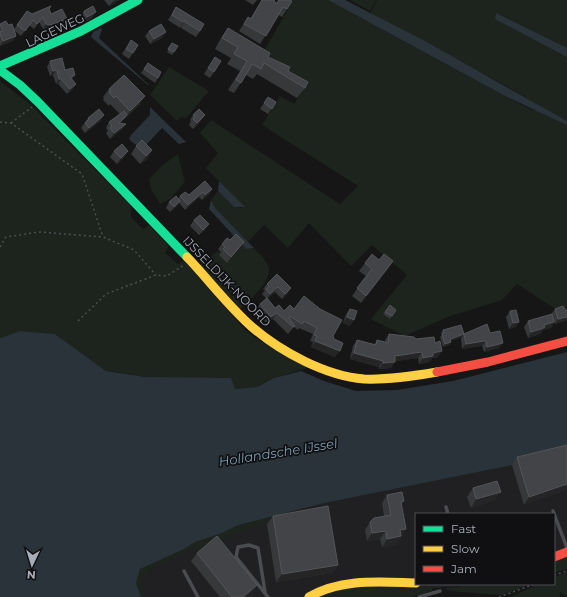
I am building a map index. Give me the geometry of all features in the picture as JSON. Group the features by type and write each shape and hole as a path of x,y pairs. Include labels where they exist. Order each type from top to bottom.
{"street":[{"name":"LAGEWEG","path":"0,66 81,31 138,0"},
{"name":"IJSSELDIJK-NOORD","path":"0,70 8,75 38,103 190,260 251,326 263,336 316,364 344,375 358,378 392,378 450,370 567,341"},
{"path":"555,557 567,552"},
{"path":"309,597 323,589 337,585 415,583"}],"lane":[{"path":"446,506 448,513"},
{"path":"555,516 567,548"},
{"path":"265,592 258,548 249,544 238,547 236,557 268,597"},
{"path":"184,571 198,597"},
{"path":"419,597 440,592"}],"path":[{"path":"11,123 38,103"},
{"path":"0,122 11,123 82,174 103,237"},
{"path":"0,247 6,237 40,232 103,237 134,250 156,275"},
{"path":"78,321 106,294 156,275 167,276 175,272 190,260"},
{"path":"555,575 567,571"},
{"path":"499,597 532,585"}],"shaded area":[{"path":"293,0 328,0 530,109 553,114 512,89 370,14 377,0 567,0 567,313 559,311 517,284 502,300 448,317 405,336 371,319 407,275 372,245 351,266 309,223 288,248 264,225 248,242 214,208 211,200 218,191 234,207 243,208 230,192 206,168 218,153 200,133 211,120 340,204 358,186 262,125 280,96 294,104 302,92 283,81 289,69 263,53"},
{"path":"350,0 376,0 370,11"},
{"path":"169,67 209,91 186,118 181,117 177,121 150,95"},
{"path":"0,81 30,104 131,206 131,217 143,229 149,225 169,246 165,253 178,264 184,260 244,329 257,339 310,367 274,378 257,387 234,389 106,371 55,334 20,331 0,338"},
{"path":"178,154 185,182 170,199 160,204 151,189 149,179 164,164"},
{"path":"243,245 247,249 254,248 265,260 269,269 263,286 240,309 200,265 218,251 227,260"},
{"path":"567,447 567,558 555,563 555,513 415,513 415,585 476,585 323,597 131,597 117,573 218,525"},
{"path":"265,517 264,524 238,532 221,541 189,550 153,568 148,572 142,581 145,597 141,597 136,583 140,569 184,549 194,542 222,533 238,525"},
{"path":"567,557 567,569 555,573 555,562"},
{"path":"567,572 567,597 561,592 559,594 561,597 511,597 536,585 555,585 555,577"},
{"path":"473,585 528,585 503,595 460,592 446,590 446,588"},
{"path":"433,587 432,591 411,597 317,597 341,589"}],"water":[{"path":"328,0 345,0 425,41 567,121 567,125 505,96"},
{"path":"496,13 567,48 567,57 495,19"},
{"path":"101,28 99,38 149,85 91,37 93,32"},
{"path":"150,107 186,142 179,144 162,128 145,146 136,145 133,143 129,139 150,115"},
{"path":"219,181 245,207 234,207 218,191"},
{"path":"211,200 215,208 254,248 246,249 209,209"},
{"name":"Hollandsche IJssel","path":"20,331 55,334 106,371 146,377 231,378 235,389 257,387 274,378 301,371 324,381 356,391 397,390 453,381 567,352 567,452 512,465 324,503 238,525 222,533 195,542 184,549 140,569 136,583 141,597 0,597 0,338"}],"building":[{"path":"262,0 274,0 276,4 279,0 292,1 287,9 283,7 266,36 244,24 248,17 251,19"},
{"path":"51,6 49,9 51,14 62,9 67,19 50,25 46,24 43,17 37,24 33,20 25,31 17,25 27,11 32,14"},
{"path":"93,6 96,12 87,17 84,11"},
{"path":"176,7 204,24 200,31 185,22 186,20 183,22 172,15"},
{"path":"6,21 8,25 12,24 16,36 3,41 0,32 3,31 0,24"},
{"path":"161,24 166,32 154,39 149,31"},
{"path":"228,28 270,53 268,57 290,67 288,71 308,82 305,88 264,63 261,69 252,64 241,83 236,80 247,61 234,54 238,47 222,38"},
{"path":"131,40 138,45 133,53 126,49"},
{"path":"172,43 178,46 174,52 168,49"},
{"path":"215,57 221,61 214,72 208,68"},
{"path":"62,58 65,70 73,68 75,75 70,77 76,84 70,89 61,79 59,79 57,70 53,71 50,61"},
{"path":"148,63 161,72 158,78 144,69"},
{"path":"124,75 145,96 130,111 116,96 114,98 109,92 111,91 109,89"},
{"path":"268,97 276,102 272,109 264,103"},
{"path":"99,109 104,115 89,128 85,123 89,119 88,118"},
{"path":"199,109 205,115 197,123 193,119 195,116 193,115"},
{"path":"124,111 127,115 119,123 126,124 114,133 110,128 112,126 109,122"},
{"path":"142,140 152,150 146,156 136,146"},
{"path":"122,144 128,151 121,158 114,151"},
{"path":"205,181 212,189 205,195 203,192 188,205 180,196 185,192 189,195"},
{"path":"176,196 180,201 174,207 169,202"},
{"path":"200,215 209,224 203,230 194,220"},
{"path":"236,234 244,242 231,257 223,249 225,247 222,244 227,238 230,240"},
{"path":"372,254 379,260 384,254 393,261 366,296 357,288 372,269 365,263"},
{"path":"277,274 291,288 285,294 278,287 270,294 266,289 269,286 267,284"},
{"path":"304,296 320,309 342,320 333,336 334,339 343,343 340,351 315,341 317,336 314,335 317,328 304,321 302,324 290,316 289,318 295,326 293,327 277,313 271,317 260,304 267,298 275,308 279,305 284,311 290,305 294,309"},
{"path":"390,305 396,310 392,316 385,312"},
{"path":"563,306 566,311 567,310 567,317 558,319 555,309"},
{"path":"350,309 357,311 354,320 347,317"},
{"path":"516,310 519,322 513,323 510,311"},
{"path":"552,314 554,322 544,325 545,327 541,329 531,332 528,321"},
{"path":"487,324 490,333 500,331 503,343 487,347 486,341 466,344 464,334"},
{"path":"461,325 464,334 450,339 451,342 445,344 442,334 444,333 443,330"},
{"path":"389,334 414,337 416,339 434,337 435,343 440,341 442,351 433,353 433,356 423,358 422,352 395,356 395,362 383,363 383,361 354,353 357,340 376,345 377,340 388,343"},
{"path":"567,445 567,484 529,497 517,457"},
{"path":"497,481 501,492 476,499 473,488"},
{"path":"402,492 404,501 401,502 406,529 400,530 401,536 387,539 386,531 372,533 370,522 374,518 391,515 387,495"},
{"path":"328,506 338,565 282,574 273,516"},
{"path":"217,536 257,585 243,597 232,597 197,553"}],"traffic: fast":[{"path":"0,66 81,31 138,0"},
{"path":"0,70 20,85 38,102 187,257"}],"traffic: slow":[{"path":"187,257 227,302 252,327 290,354 320,368 349,377 364,379 392,378 437,372"},
{"path":"309,597 335,587 361,582 415,583"}],"traffic: jam":[{"path":"437,372 488,362 567,341"},
{"path":"555,557 567,552"}]}
